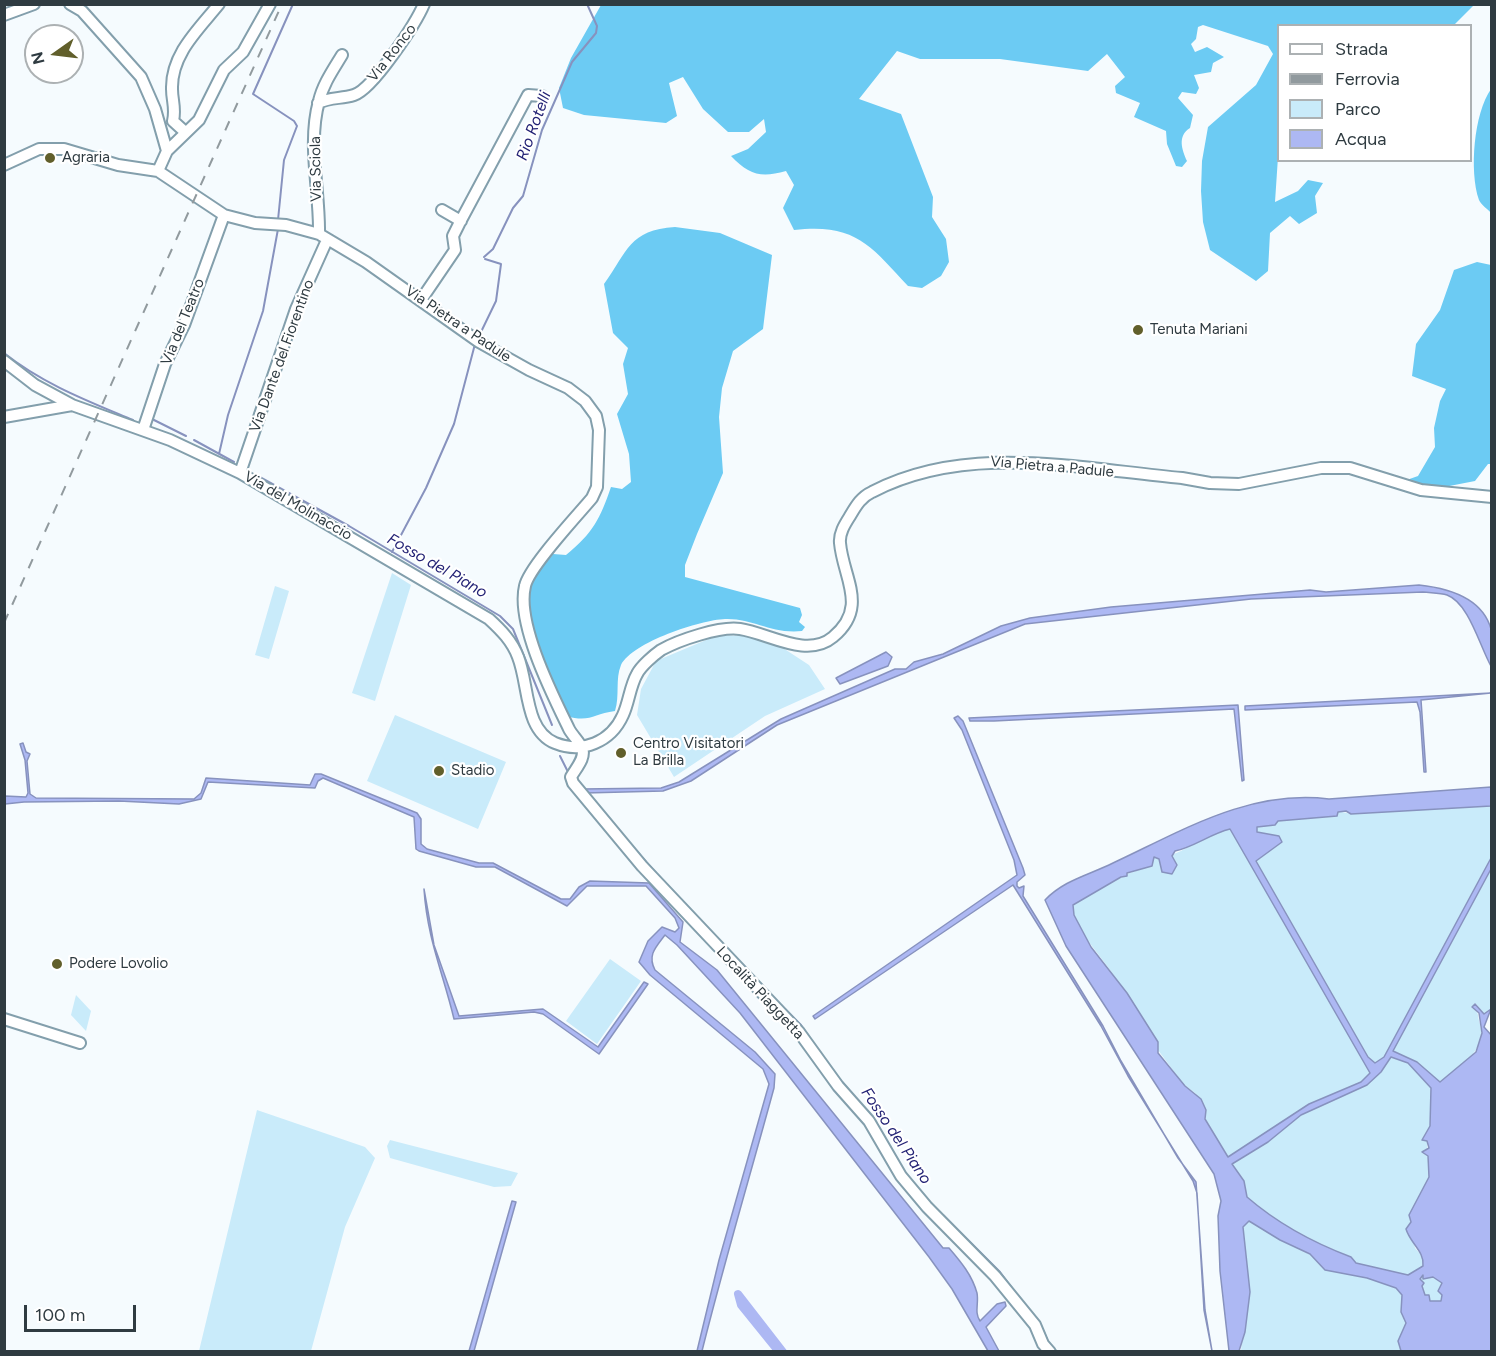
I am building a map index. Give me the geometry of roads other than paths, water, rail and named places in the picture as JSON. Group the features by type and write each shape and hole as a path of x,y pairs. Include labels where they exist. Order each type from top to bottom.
{"street":[{"path":"4,15 34,4"},
{"path":"70,4 82,11 141,77 158,118 167,151"},
{"path":"173,121 176,107 172,88 180,56 185,44 219,4"},
{"path":"158,171 167,151 184,131 199,120 224,70 243,52 270,4"},
{"name":"Via Ronco","path":"318,103 329,98 354,95 360,92 374,78 414,25 424,4"},
{"name":"Via Sciola","path":"323,237 315,136 318,103 326,82 342,56"},
{"path":"421,300 455,250 453,236 528,95 542,96"},
{"path":"158,118 173,121 184,131"},
{"name":"Via Pietra a Padule","path":"4,165 49,148 64,149 118,165 158,171 224,215 255,224 286,225 323,237 366,262 479,342 529,370 568,388 585,401 596,416 599,430 597,487 592,498 525,584 523,605 526,627 555,699 570,732 582,748 606,737 616,728 637,673 660,651 698,635 739,628 804,646 832,639 848,620 853,597 839,542 845,524 857,503 869,493 898,480 940,467 987,461 1186,478 1210,483 1239,483 1321,468 1350,468 1421,490 1491,497"},
{"path":"442,210 461,221"},
{"name":"Via del Teatro","path":"143,430 165,364 184,325 224,215"},
{"name":"Via Dante del Fiorentino","path":"240,473 323,237"},
{"name":"Via del Molinaccio","path":"4,361 72,405 200,452 240,473 489,619 501,630 515,650 533,719 552,742 582,748"},
{"path":"42,410 48,391"},
{"path":"4,417 72,405"},
{"name":"Località Piaggetta","path":"582,748 582,759 571,777 579,791 696,926 799,1032 838,1086 869,1121 901,1176 927,1208 995,1276 1035,1325 1050,1352"},
{"path":"4,1019 80,1043"}],"water":[{"path":"1419,585 1452,592 1472,602 1480,609 1492,633 1491,666 1462,607 1447,595 1438,593 1251,599 1025,624 777,725 691,781 663,791 585,793 581,789 661,788 679,782 781,719 895,669 906,669 914,662 943,654 1001,626 1030,618 1111,607 1310,590 1326,592"},
{"path":"886,652 892,657 888,666 840,684 836,678"},
{"path":"1491,693 1421,700 1426,772 1424,772 1420,712 1417,702 1245,710 1245,706"},
{"path":"1238,705 1244,780 1242,781 1234,709 994,721 970,721 969,718"},
{"path":"958,716 963,721 1023,868 1025,875 1017,882 1017,886 1019,888 1024,886 1023,896 1103,1026 1164,1134 1128,1076 1101,1026 1013,885 815,1019 813,1016 1017,875 1014,860 962,730 954,718"},
{"path":"23,743 26,752 30,754 27,761 30,794 36,798 194,799 201,793 206,778 310,785 315,774 321,774 417,813 421,819 421,844 427,849 479,863 493,863 561,899 570,899 579,887 590,881 649,883 683,922 680,942 717,970 943,1248 949,1248 962,1264 977,1293 977,1314 980,1321 997,1304 1005,1302 1006,1306 986,1327 999,1351 988,1351 952,1289 929,1257 740,1013 665,935 652,955 655,970 755,1052 775,1074 774,1088 702,1351 697,1351 719,1260 769,1084 763,1069 650,975 639,962 648,941 662,927 675,932 679,928 675,918 646,886 587,886 567,906 495,867 476,867 419,851 416,849 414,817 323,778 318,781 315,788 208,782 201,799 179,804 119,801 5,804 5,796 26,797 28,793 25,760 20,744"},
{"path":"1491,787 1491,806 1351,814 1346,811 1338,812 1337,816 1278,821 1275,825 1257,827 1257,832 1279,836 1282,842 1256,861 1368,1057 1375,1063 1384,1057 1491,858 1491,869 1393,1051 1417,1062 1440,1082 1476,1052 1482,1033 1479,1013 1472,1007 1475,1004 1484,1014 1491,1009 1484,1027 1492,1036 1491,1351 1401,1351 1398,1341 1406,1323 1401,1312 1402,1295 1396,1288 1367,1278 1325,1270 1310,1254 1280,1240 1249,1221 1243,1227 1250,1292 1245,1332 1239,1351 1229,1351 1220,1271 1218,1216 1221,1201 1214,1174 1066,946 1045,900 1060,887 1217,815 1271,800 1329,799","holes":["1230,829 1370,1073 1361,1082 1309,1104 1228,1157 1205,1119 1206,1110 1201,1099 1185,1086 1158,1053 1158,1042 1127,993 1091,947 1074,915 1073,905 1121,877 1127,876 1127,873 1152,866 1154,857 1159,859 1162,872 1172,874 1177,865 1172,856 1175,851","1391,1057 1408,1063 1431,1088 1430,1126 1422,1140 1427,1141 1429,1148 1422,1152 1428,1156 1429,1177 1409,1215 1411,1222 1406,1229 1422,1256 1423,1266 1408,1275 1356,1263 1351,1257 1283,1224 1247,1197 1244,1181 1232,1164 1268,1142 1301,1115 1367,1085 1381,1072","1423,1275 1423,1279 1433,1277 1442,1283 1438,1291 1442,1295 1441,1301 1430,1301 1429,1295 1425,1295 1422,1286 1424,1283 1420,1279"]},
{"path":"424,889 434,945 459,1016 543,1009 598,1047 644,982 648,984 599,1054 543,1014 534,1012 454,1019 428,924"},
{"path":"1182,1164 1196,1182 1197,1192 1193,1181"},
{"path":"512,1201 516,1202 474,1351 469,1351"},
{"path":"1198,1215 1205,1310 1212,1351 1204,1310"}],"waterway":[{"path":"278,220 284,160 297,126 294,121 253,94 293,4"},
{"name":"Rio Rotelli","path":"484,257 493,249 513,208 523,196 542,130 572,62 596,33 597,26 587,4"},
{"path":"219,454 228,415 263,311 278,229"},
{"name":"Rio Rotelli","path":"480,334 496,301 501,264 485,259"},
{"name":"Rio Rotelli","path":"392,552 426,488 454,424 475,344"},
{"name":"Fosso del Piano","path":"4,353 50,383 133,420"},
{"name":"Fosso del Piano","path":"150,418 186,436"},
{"name":"Fosso del Piano","path":"194,440 234,462"},
{"name":"Fosso del Piano","path":"256,475 349,526 500,616 513,629 552,725"},
{"name":"Fosso del Piano","path":"560,756 567,770"},
{"name":"Fosso del Piano","path":"632,846 656,873"},
{"name":"Fosso del Piano","path":"781,1005 807,1034"},
{"name":"Fosso del Piano","path":"836,1075 871,1116"},
{"name":"Fosso del Piano","path":"943,1215 1000,1272 1015,1292"},
{"path":"779,1352 741,1305 738,1294 783,1352"},
{"name":"Fosso del Piano","path":"1043,1330 1049,1344"}],"railway":[{"path":"4,623 282,4"}],"place":[{"name":"Agraria","path":"50,158"},
{"name":"Tenuta Mariani","path":"1138,330"},
{"name":"Centro Visitatori La Brilla","path":"621,753"},
{"name":"Stadio","path":"439,771"},
{"name":"Podere Lovolio","path":"57,964"}]}
